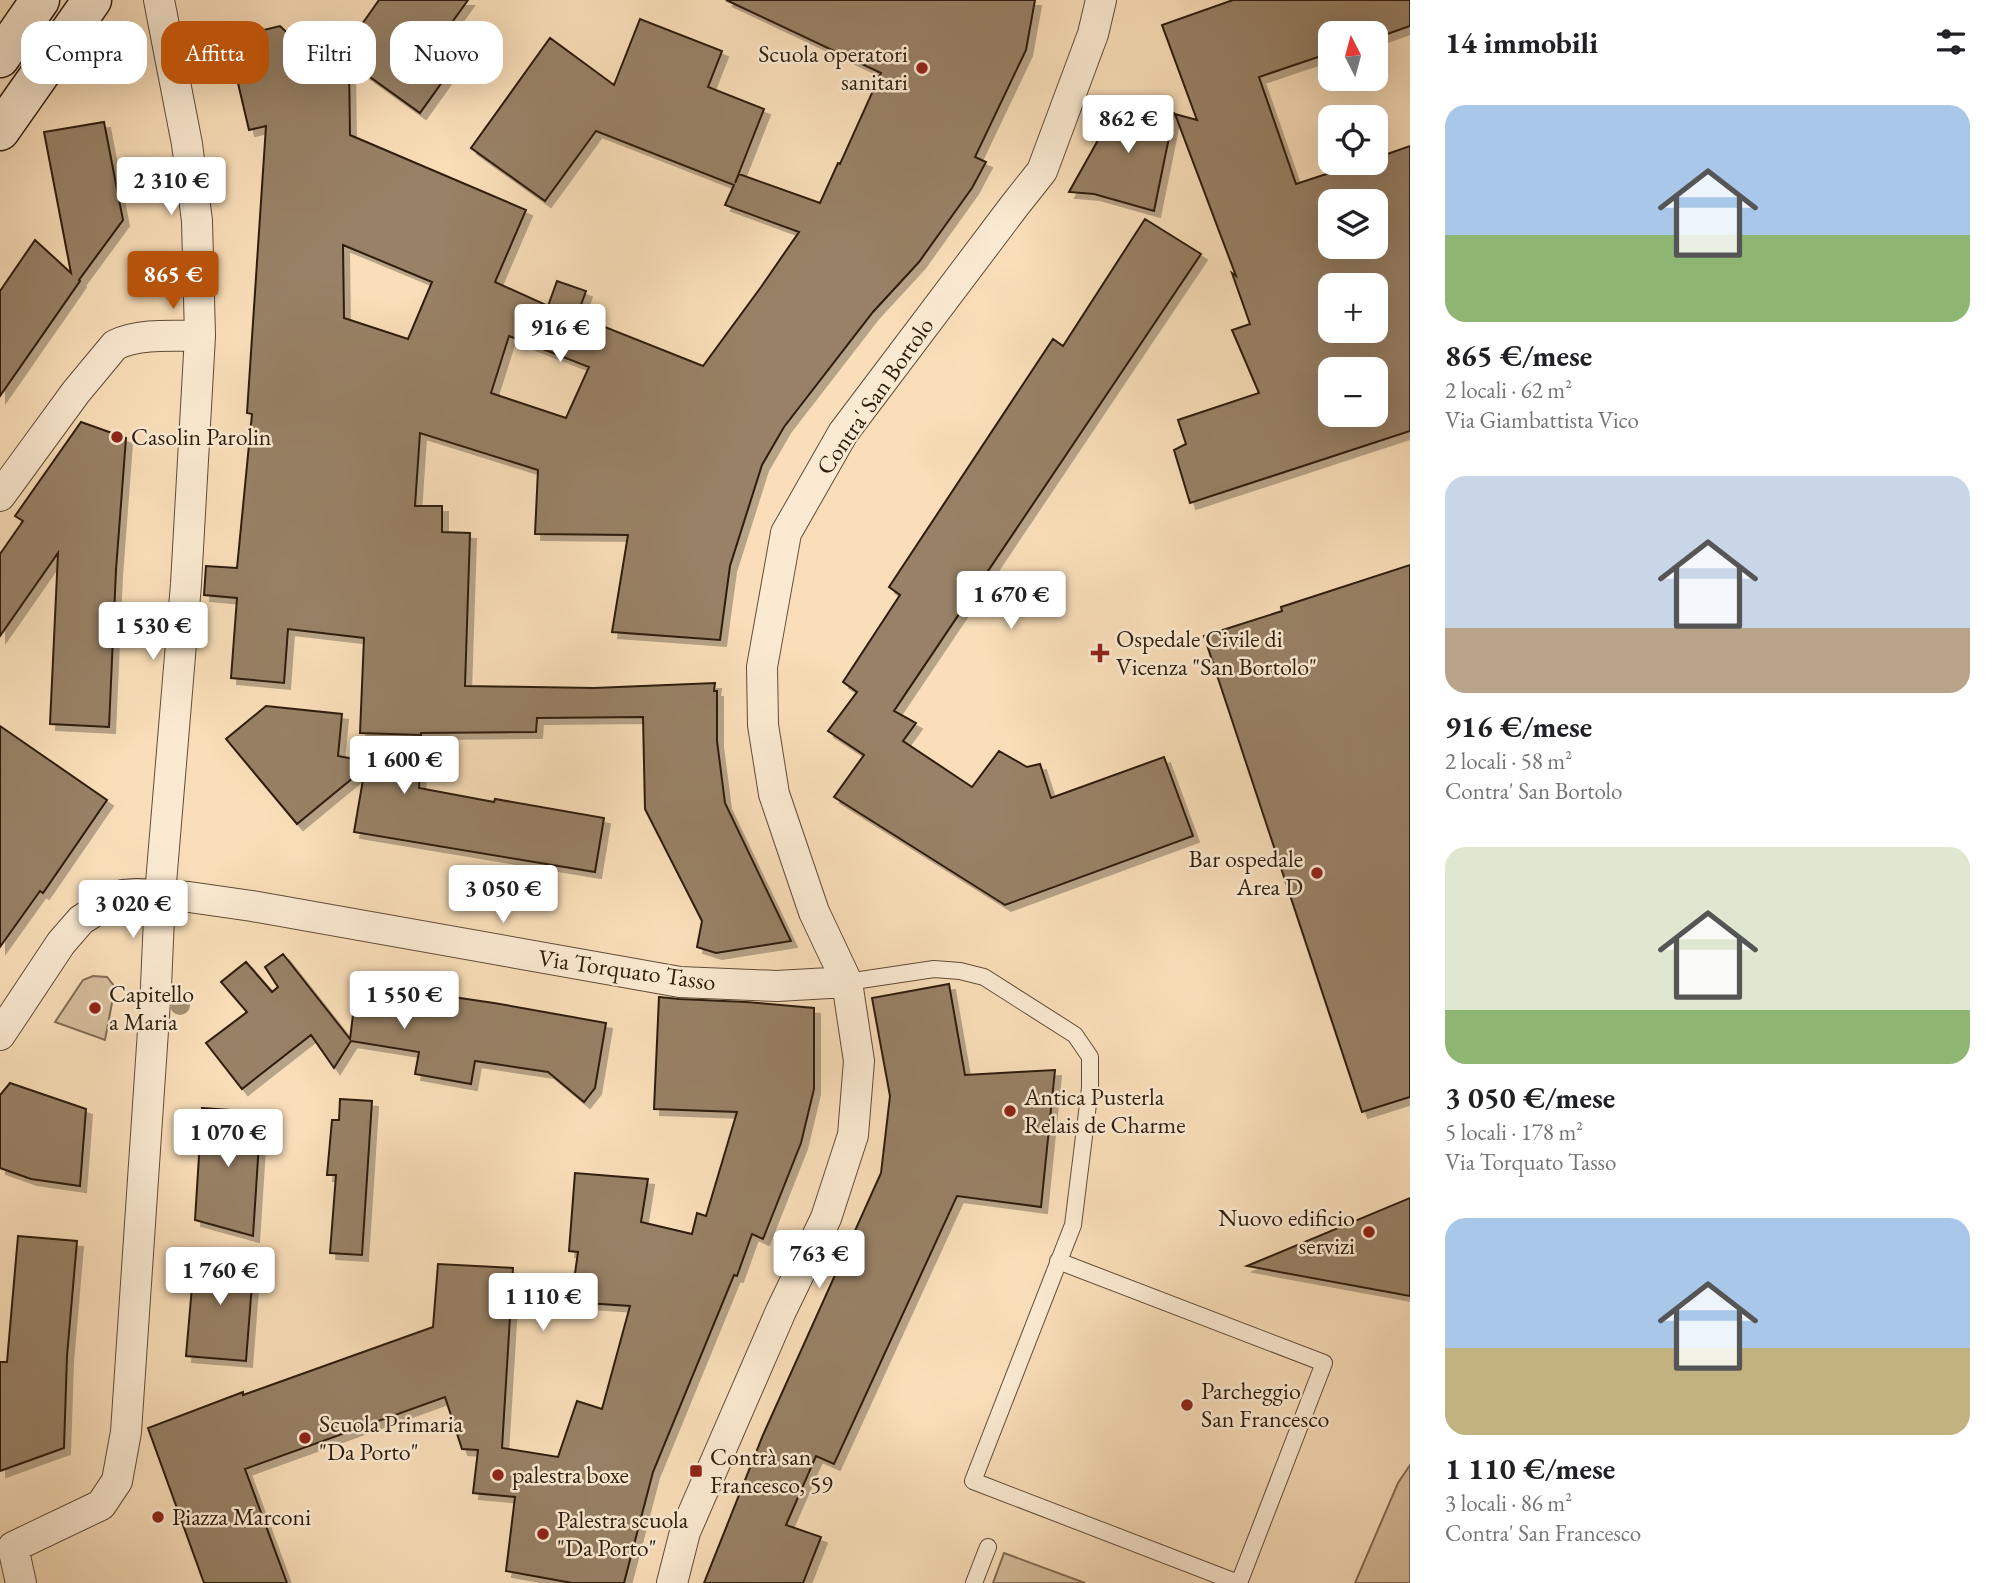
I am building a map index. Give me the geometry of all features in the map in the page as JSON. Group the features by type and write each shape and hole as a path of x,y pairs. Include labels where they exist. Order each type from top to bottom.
{"main road":[{"path":"0,58 40,0"},
{"path":"0,131 92,0"}],"street":[{"path":"21,1583 6,1542 101,1505 117,1481 126,1432 160,895 186,584 200,336 197,221 187,144 159,0"},
{"name":"Contra' San Bortolo","path":"671,1583 685,1532 780,1311 825,1218 853,1135 859,1061 847,982 814,912 774,794 763,726 762,667 786,533 843,433 1042,171 1093,34 1101,0"},
{"path":"0,496 114,345 134,339 200,336"},
{"name":"Via Torquato Tasso","path":"0,1035 61,943 81,920 123,895 194,897 252,906 680,982 777,986 847,982"}],"lane":[{"path":"847,982 934,969 960,971 984,977 1075,1035 1090,1057 1090,1088 1073,1225 1058,1261 973,1481 1238,1583 1324,1363 1058,1261"},
{"path":"974,1583 988,1547"}],"shaded area":[{"path":"93,976 107,977 115,987 105,1040 55,1022 83,980"},
{"path":"1410,1465 1410,1583 1355,1583 1398,1483"},
{"path":"1004,1553 1085,1583 993,1583"}],"building":[{"path":"379,0 468,0 453,21 390,21 390,84 441,84 420,113 376,81 376,21 364,21"},
{"path":"726,0 1035,0 1026,50 975,157 986,162 972,188 919,262 873,312 784,427 762,465 730,566 720,640 612,632 628,535 535,534 538,470 420,433 415,506 442,506 442,532 470,533 465,686 594,688 715,683 717,741 725,803 791,941 716,953 697,947 702,921 645,809 643,717 537,718 536,732 421,735 360,733 364,638 288,629 284,683 231,678 237,598 204,595 206,566 237,568 252,414 247,413 266,126 249,130 238,84 269,84 269,29 280,26 283,29 283,84 349,84 350,135 526,210 495,282 548,306 557,281 586,291 577,316 703,366 799,232 725,205 734,185 596,131 545,201 471,148 550,38 614,85 640,19 722,51 708,87 764,109 735,183 739,174 820,203 881,73","holes":["343,245 432,282 408,339 344,318","509,336 589,367 566,418 491,393"]},
{"path":"1233,0 1410,0 1410,26 1388,34 1388,21 1318,21 1318,57 1259,77 1296,184 1323,175 1388,175 1388,154 1410,146 1410,431 1190,503 1174,450 1186,444 1178,420 1259,393 1232,330 1250,324 1232,273 1236,276 1175,114 1197,120 1162,25"},
{"path":"1119,97 1174,113 1154,211 1094,194 1069,192 1102,133 1096,132"},
{"path":"104,122 123,220 0,396 0,291 35,240 71,273 44,132"},
{"path":"1145,219 1201,254 894,711 916,723 903,741 972,787 999,751 1027,767 1040,764 1051,798 1164,757 1193,836 1005,905 834,797 864,755 828,731 857,692 843,682 900,595 889,587 1053,339 1063,346"},
{"path":"81,422 126,438 116,570 109,727 50,724 58,553 0,636 0,554 23,521 15,516"},
{"path":"1410,565 1410,1097 1362,1112 1204,636 1282,611 1281,607"},
{"path":"266,706 342,714 338,756 420,771 419,788 604,818 595,872 354,832 365,768 297,824 226,739"},
{"path":"0,726 107,800 43,893 40,891 0,947"},
{"path":"283,954 350,1039 357,983 606,1023 595,1088 584,1102 548,1072 475,1061 471,1084 415,1074 419,1052 351,1041 334,1068 311,1035 242,1089 206,1043 247,1012 221,982 246,962 272,992 278,987 265,967"},
{"path":"949,984 965,1075 1055,1070 1041,1207 957,1196 834,1464 816,1456 786,1525 821,1537 803,1583 704,1583 763,1435 881,1173 890,1096 872,998"},
{"path":"659,997 814,1008 814,1089 801,1143 763,1239 752,1234 737,1276 734,1275 653,1472 624,1583 572,1583 506,1571 515,1497 473,1493 478,1450 462,1449 445,1397 245,1469 287,1583 204,1583 148,1428 243,1392 243,1395 433,1327 438,1264 513,1268 502,1448 558,1457 577,1401 602,1409 630,1306 571,1302 578,1252 569,1251 575,1173 648,1179 641,1222 692,1234 697,1213 706,1216 737,1112 654,1109"},
{"path":"10,1083 86,1109 80,1186 31,1179 0,1168 0,1095"},
{"path":"340,1099 372,1101 362,1255 330,1253 336,1175 327,1175 332,1120 339,1120"},
{"path":"202,1108 261,1112 253,1236 195,1220"},
{"name":"Nuovo edificio servizi","path":"1410,1198 1410,1296 1247,1266"},
{"path":"18,1236 77,1241 67,1356 64,1448 0,1471 0,1362 7,1362"},
{"path":"195,1252 254,1258 246,1361 186,1356"}],"place":[{"name":"Scuola operatori sanitari","path":"922,68"},
{"name":"Casolin Parolin","path":"117,437"},
{"name":"Ospedale Civile di Vicenza \"San Bortolo\"","path":"1100,653"},
{"name":"Bar ospedale Area D","path":"1317,873"},
{"name":"Capitello a Maria","path":"95,1008"},
{"name":"Antica Pusterla Relais de Charme","path":"1010,1111"},
{"name":"Nuovo edificio servizi","path":"1369,1232"},
{"name":"Parcheggio San Francesco","path":"1187,1405"},
{"name":"Scuola Primaria \"Da Porto\"","path":"305,1438"},
{"name":"Contrà san Francesco, 59","path":"696,1471"},
{"name":"palestra boxe","path":"498,1475"},
{"name":"Piazza Marconi","path":"158,1517"},
{"name":"Palestra scuola \"Da Porto\"","path":"543,1534"}]}
